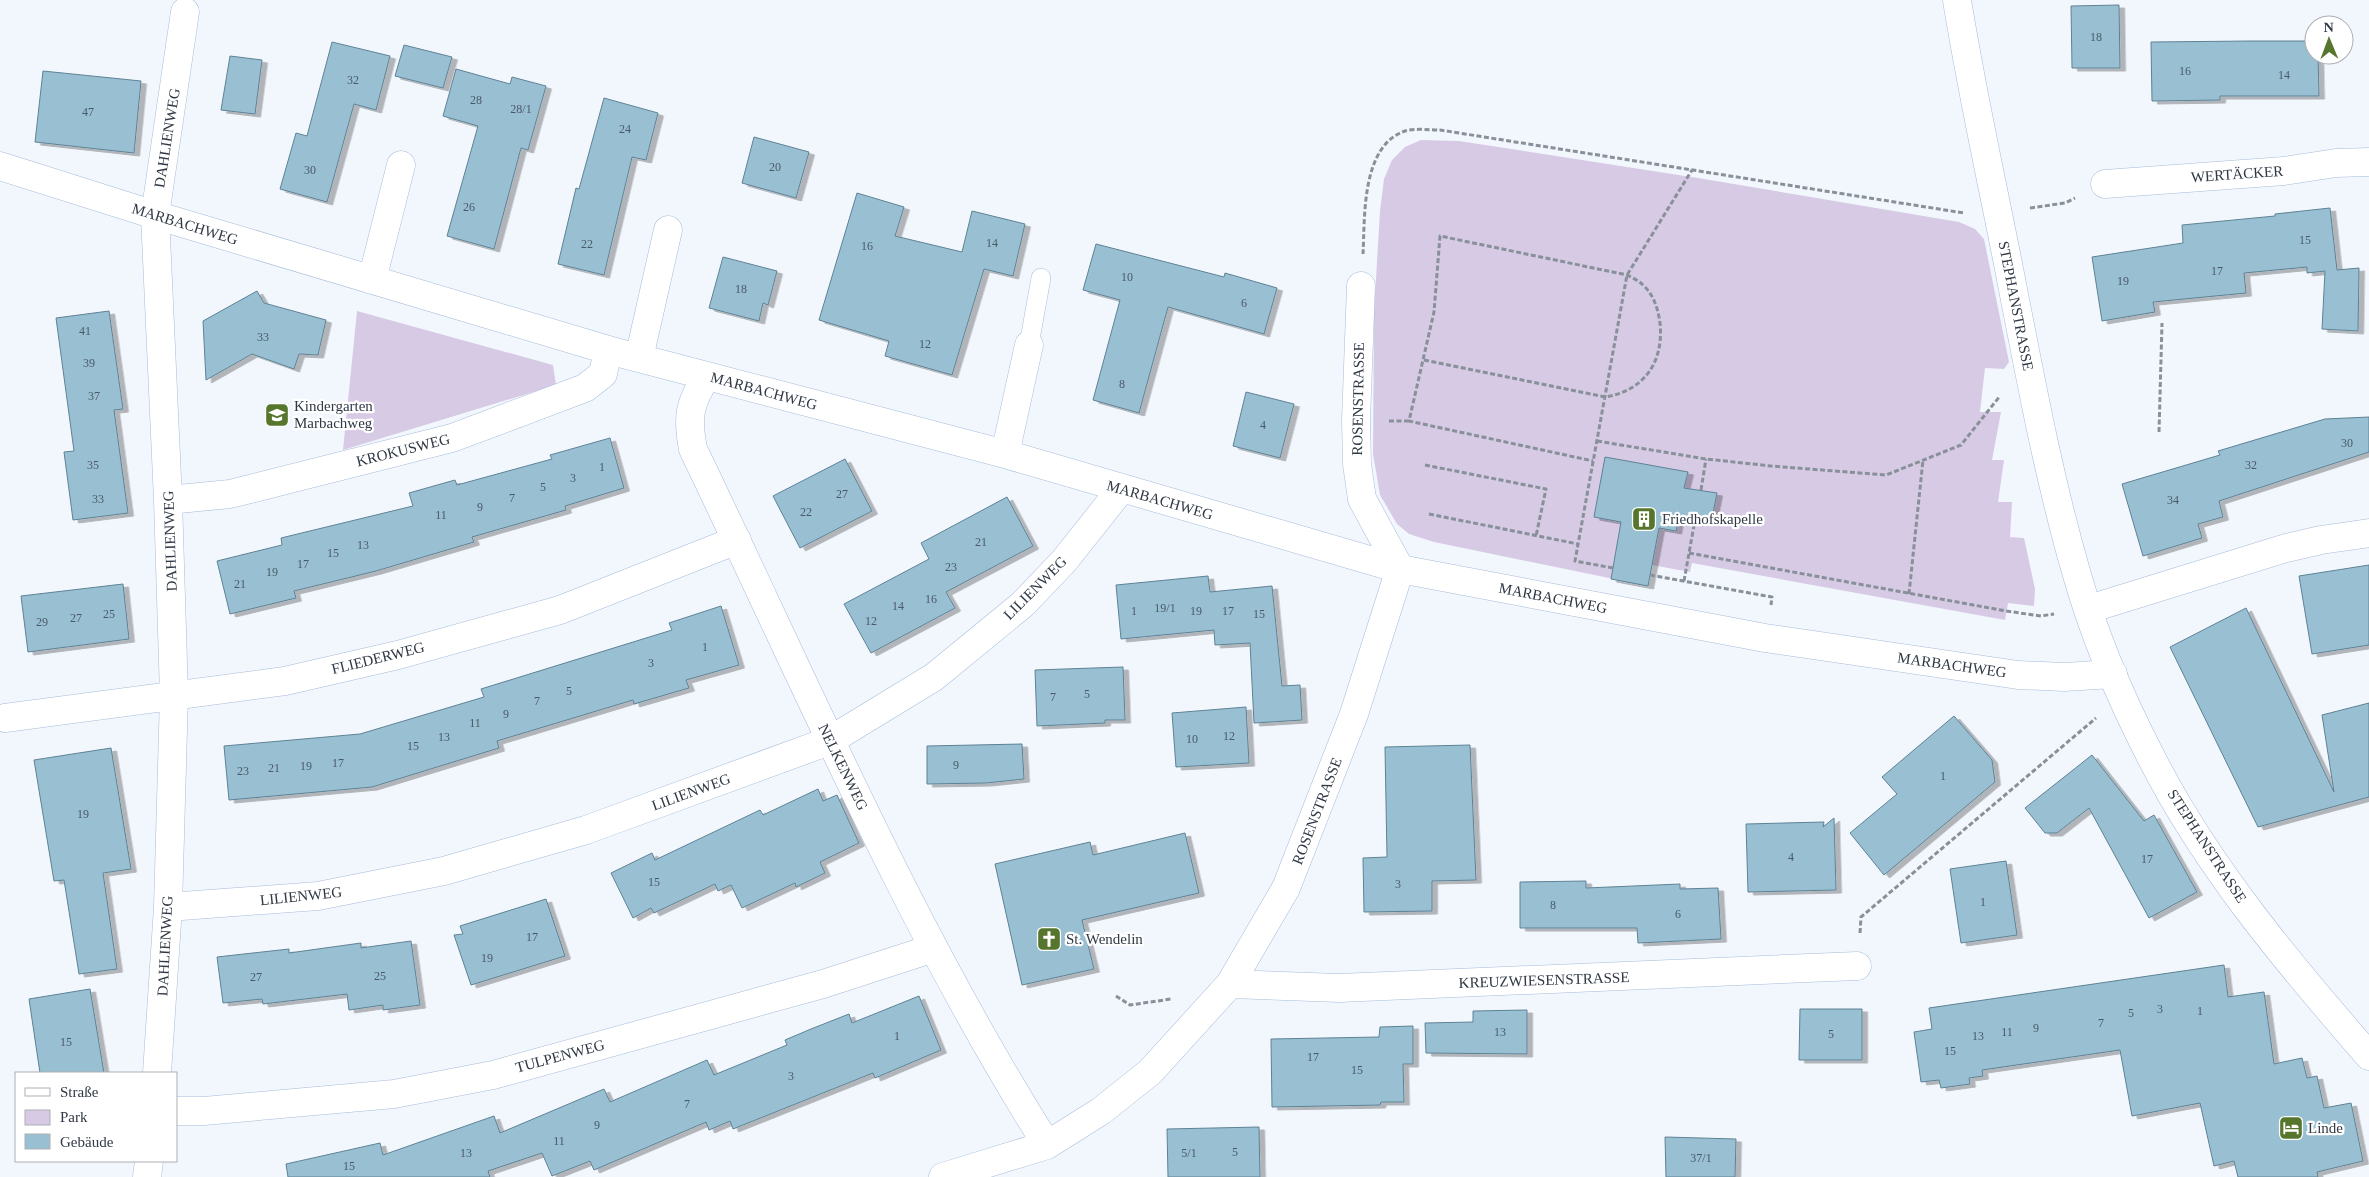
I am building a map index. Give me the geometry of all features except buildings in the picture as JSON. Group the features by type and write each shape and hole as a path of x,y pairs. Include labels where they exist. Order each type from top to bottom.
{"street":[{"name":"STEPHANSTRASSE","path":"1957,0 1970,81 2032,383 2075,569 2112,674 2151,758 2222,876 2311,990 2369,1056"},
{"name":"DAHLIENWEG","path":"157,1072 168,907 174,695 168,500 155,216 185,12"},
{"name":"WERTÄCKER","path":"2105,184 2284,171 2336,163 2369,162"},
{"path":"372,280 401,165"},
{"name":"MARBACHWEG","path":"0,166 155,216 608,350 1005,454 1400,569 1765,638 2018,675 2064,677 2112,674"},
{"path":"639,358 668,230"},
{"name":"ROSENSTRASSE","path":"943,1177 1047,1145 1102,1111 1150,1072 1230,984 1286,888 1354,714 1400,569 1362,499 1357,464 1356,420 1361,286"},
{"path":"1005,454 1029,346"},
{"name":"KROKUSWEG","path":"168,500 230,494 452,438 586,388 603,374 608,350"},
{"name":"NELKENWEG","path":"707,376 690,408 689,428 693,450 737,540 829,742 934,948 1013,1092 1047,1145"},
{"name":"LILIENWEG","path":"168,907 318,896 444,871 586,830 829,742 934,676 1023,604 1064,561 1122,488"},
{"path":"2089,609 2286,548 2321,540 2369,533"},
{"name":"FLIEDERWEG","path":"6,718 285,681 398,655 560,610 737,540"},
{"name":"TULPENWEG","path":"178,1111 204,1111 394,1094 493,1075 823,984 934,948"},
{"name":"KREUZWIESENSTRASSE","path":"1230,984 1339,988 1858,966"},
{"path":"146,1177 148,1162"}],"lane":[{"path":"1029,346 1041,278"}],"path":[{"path":"1361,286 1366,194 1371,174 1378,154 1392,138 1407,130 1440,130 1999,218 2019,209 2065,203 2105,184"},
{"path":"1613,568 1575,561 1628,274 1692,170"},
{"path":"1424,360 1605,397 1618,395 1632,389 1652,367 1660,351 1659,312 1652,296 1643,284 1628,274 1440,236 1434,312 1409,421 1593,461"},
{"path":"2159,432 2162,323"},
{"path":"1597,441 1772,466 1886,474 1961,444 2001,394 2032,383"},
{"path":"1700,490 1706,458"},
{"path":"1909,594 1923,460"},
{"path":"1425,465 1546,489 1536,536"},
{"path":"1429,514 1578,544"},
{"path":"1684,581 1695,520"},
{"path":"1689,553 1909,594 2041,616 2089,609"},
{"path":"1858,966 1861,917 2105,710 2112,674"},
{"path":"1116,996 1130,1005 1178,997"}],"green space":[{"path":"1421,140 1459,141 1698,178 1959,222 1975,229 1984,239 2009,362 2004,369 1985,368 1980,412 2001,412 1992,460 2004,460 1998,502 2012,502 2010,537 2024,538 2035,589 2034,606 2008,603 2005,620 1692,563 1690,572 1652,565 1648,586 1434,542 1409,534 1397,524 1380,495 1373,454 1374,313 1380,211 1384,179 1392,160 1405,147"},
{"path":"357,311 553,365 556,385 343,450"}],"place":[{"name":"Kindergarten Marbachweg","path":"277,415"},
{"name":"Friedhofskapelle","path":"1644,519"},
{"name":"St. Wendelin","path":"1049,939"},
{"name":"Linde","path":"2291,1128"}]}
